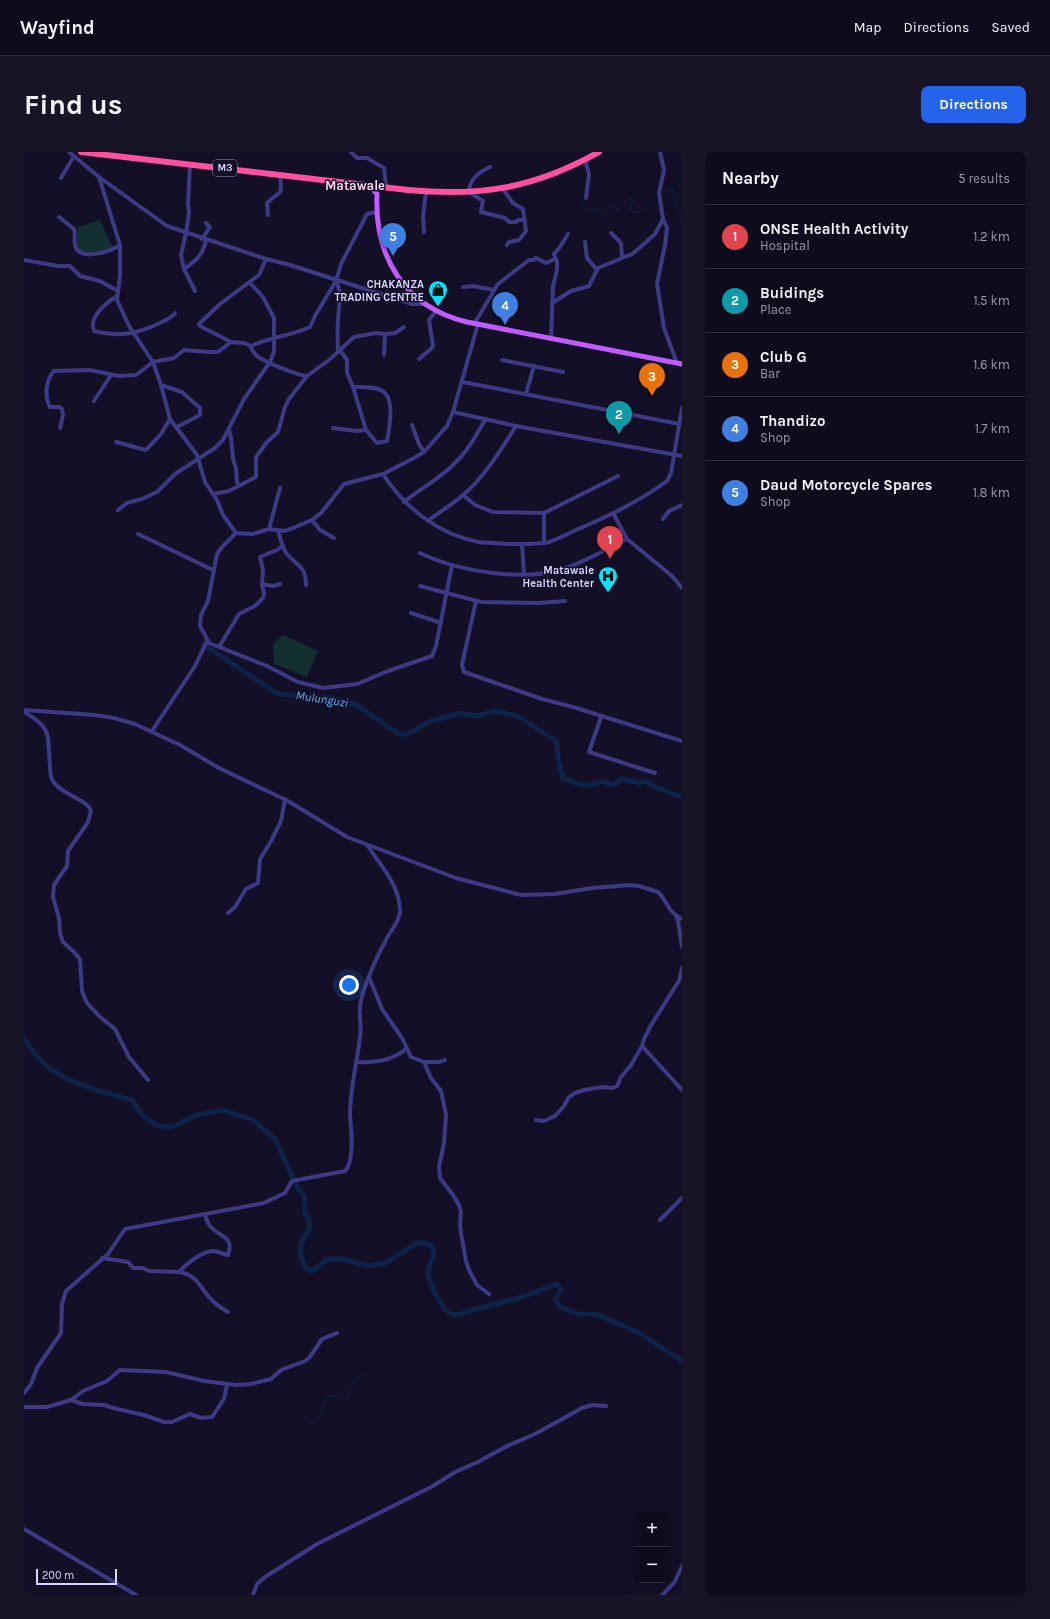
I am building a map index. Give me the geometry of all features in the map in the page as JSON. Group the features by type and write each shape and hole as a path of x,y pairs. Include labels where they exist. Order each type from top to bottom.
{"highway":[{"name":"M3","path":"81,152 123,154 190,164 386,187 426,191 468,192 502,188 548,176 585,160 599,152"}],"main road":[{"path":"368,185 377,194"},
{"path":"386,187 380,190 377,194 380,240 391,267 405,286 425,304 436,311 456,320 679,363"}],"street":[{"path":"69,152 162,223 204,240 290,265 336,281 412,304 425,304"},
{"path":"351,152 357,158 367,158 384,168 386,187"},
{"path":"660,152 664,170 659,193 663,219 667,227 657,284 664,328 679,363"},
{"path":"61,178 74,156"},
{"path":"585,160 589,174 586,198"},
{"path":"190,164 189,212 181,255 184,269 195,291"},
{"path":"490,167 475,177 470,184 468,192 483,201 481,211 483,213 505,218 510,222 525,220"},
{"path":"268,215 267,203 281,191 280,174"},
{"path":"99,176 120,245 120,276 116,296 103,306 93,323 94,331 122,334 133,333 155,327 170,319 175,313"},
{"path":"502,188 513,203 523,209 525,220 526,233 519,240 510,242 507,245"},
{"path":"424,232 423,217 426,191"},
{"path":"250,346 274,338 285,337 310,327 314,316 336,281 341,264 367,214 377,212"},
{"path":"59,217 74,230 76,248 80,253 93,254 120,245"},
{"path":"552,303 571,292 589,286 600,267 632,254 655,234 663,219"},
{"path":"184,269 199,258 203,253 204,240 210,227 206,223"},
{"path":"611,233 621,243 622,257"},
{"path":"551,338 553,286 557,270 554,254 568,234"},
{"path":"585,242 587,258 597,270"},
{"path":"452,565 434,653 430,658 388,671 357,684 324,688 298,682 267,666 207,641 200,626 201,613 208,601 213,570 219,550 236,533 253,534 269,528 288,530 312,520 321,513 344,484 383,474 424,452 447,426 454,412 463,382 476,324 498,284 529,260 534,260 536,258 546,263 555,259"},
{"path":"266,259 259,275 219,305 199,324 200,326 231,342 244,342 250,346 256,355 270,362 290,371 307,376"},
{"path":"24,260 58,266 70,266 81,276 100,281 118,291"},
{"path":"336,281 339,286 340,296 338,324 339,351 347,360 346,370 353,387 366,430 377,444 387,441 391,420 387,396 380,390 353,387"},
{"path":"118,510 127,503 142,499 157,492 170,479 215,448 223,440 244,399 270,362 274,352 274,318 263,297 250,283"},
{"path":"463,287 473,286 494,290"},
{"path":"116,296 121,310 133,333 153,362 170,419 199,458 202,477 213,494 223,515 236,533"},
{"path":"419,358 432,348 433,345 429,320 436,311"},
{"path":"213,494 229,491 256,477 256,457 267,442 278,432 285,407 289,399 307,376 329,360 352,338 376,332 385,334 398,332 404,327"},
{"path":"384,354 385,334"},
{"path":"60,428 63,416 62,409 59,407 50,407 47,400 47,386 51,374 58,370 83,369 127,376 136,375 153,362 174,358 184,350 218,352 231,342"},
{"path":"502,360 563,372"},
{"path":"526,394 534,366"},
{"path":"94,401 110,374"},
{"path":"463,382 679,424"},
{"path":"161,385 182,392 200,408 200,415 177,427"},
{"path":"383,474 404,502 428,521 452,533 478,542 522,544 544,543 613,513 667,481 671,473 682,408"},
{"path":"454,412 516,426 682,456"},
{"path":"116,442 145,450 161,434 170,419"},
{"path":"404,502 455,464 468,448 485,420"},
{"path":"412,425 420,448 424,452"},
{"path":"428,521 463,495 494,459 516,426"},
{"path":"333,428 357,431 366,430"},
{"path":"229,430 237,482 239,486"},
{"path":"463,495 475,505 493,512 544,513 618,476"},
{"path":"269,528 280,488"},
{"path":"663,518 669,510 682,505"},
{"path":"544,513 544,543"},
{"path":"613,513 627,538 672,576 682,588"},
{"path":"312,520 320,530 334,538"},
{"path":"278,530 288,555 303,571 306,577 306,585"},
{"path":"138,534 213,570"},
{"path":"420,553 452,565 479,571 524,574 548,573 565,569 627,538"},
{"path":"522,544 524,574"},
{"path":"219,647 239,614 255,606 263,598 263,570 260,557 277,550 283,545"},
{"path":"262,584 275,586 280,584"},
{"path":"420,586 476,601 539,603 565,602"},
{"path":"476,601 462,665 464,672 542,699 573,707 601,717 682,741"},
{"path":"411,613 440,623"},
{"path":"152,731 194,666 207,641"},
{"path":"24,711 52,711 114,718 152,731 239,778 285,799 343,835 452,876 517,894 555,894 616,886 639,886 658,892 668,908 682,919"},
{"path":"24,711 48,733 51,775 53,782 70,796 87,804 91,811 88,822 68,851 67,866 54,885 54,897 59,918 60,936 63,942 80,959 82,991 87,1003 100,1017 115,1029 130,1057 148,1080"},
{"path":"601,717 589,752 655,773"},
{"path":"228,913 235,907 246,889 258,882 260,859 281,821 285,799"},
{"path":"24,1393 31,1384 37,1368 61,1333 62,1304 66,1291 112,1250 119,1236 126,1228 264,1203 286,1192 292,1181 347,1170 351,1151 350,1114 352,1084 357,1062 362,1023 360,1005 369,977 385,941 399,918 400,910 392,881 367,845"},
{"path":"676,915 682,947"},
{"path":"536,1120 544,1120 555,1116 564,1106 569,1097 575,1093 602,1087 613,1088 617,1086 642,1046 644,1038 650,1027 679,981 682,968"},
{"path":"369,977 382,1009 412,1058 424,1062 439,1062 445,1060"},
{"path":"642,1046 682,1090"},
{"path":"357,1062 383,1062 389,1058 394,1058 407,1048"},
{"path":"424,1062 431,1078 441,1091 446,1115 444,1143 439,1167 440,1178 453,1194 459,1205 461,1212 461,1233 469,1270 476,1285 489,1294"},
{"path":"660,1220 682,1198"},
{"path":"179,1272 191,1260 208,1252 212,1251 228,1255 230,1244 227,1239 211,1227 205,1214"},
{"path":"102,1258 113,1261 128,1262 133,1268 142,1268 149,1271 187,1273 194,1278 208,1296 228,1312"},
{"path":"24,1407 47,1407 71,1400 83,1390 108,1380 120,1370 166,1372 200,1380 246,1385 271,1379 281,1370 308,1360 322,1339 337,1333"},
{"path":"71,1400 83,1404 104,1405 170,1422 190,1414 201,1418 212,1417 224,1399 227,1384"},
{"path":"253,1595 257,1584 265,1577 317,1544 392,1507 455,1472 535,1434 582,1408 594,1405 606,1406"},
{"path":"24,1529 136,1595"},
{"path":"662,1595 674,1583 682,1566"}],"green space":[{"path":"100,220 113,249 92,254 80,253 76,247 78,227"},
{"path":"283,635 318,651 307,677 274,664 273,644"}],"waterway":[{"path":"660,195 672,187 678,213 682,216"},
{"path":"579,198 586,209 606,212 613,204 618,211 630,198 634,200 629,211 640,212 658,197"},
{"name":"Mulunguzi","path":"204,645 275,692 280,694 332,698 356,705 399,734 406,734 428,722 461,713 477,716 495,711 517,716 555,740 563,778 582,785 590,785 601,781 614,785 622,779 640,783 645,781 657,788 682,797"},
{"path":"24,1039 39,1059 50,1069 84,1086 132,1100 143,1116 157,1126 172,1127 196,1115 223,1110 253,1120 275,1139 298,1189 303,1194 305,1199 305,1213 309,1219 310,1228 300,1245 301,1257 305,1267 312,1271 328,1259 343,1259 368,1266 386,1263 417,1243 422,1242 431,1246 434,1252 428,1271 433,1289 447,1311 455,1315 525,1296 556,1284 561,1289 555,1300 562,1308 579,1314 596,1314 639,1333 682,1361"},
{"path":"302,1417 310,1422 316,1420 322,1414 322,1406 327,1397 337,1396 347,1398 355,1380 364,1374"}],"place":[{"name":"Daud Motorcycle Spares","path":"393,256"},
{"name":"CHAKANZA TRADING CENTRE","path":"438,307"},
{"name":"Thandizo","path":"505,325"},
{"name":"Club G","path":"652,396"},
{"name":"Buidings","path":"619,434"},
{"name":"ONSE Health Activity","path":"610,559"},
{"name":"Matawale Health Center","path":"608,593"}],"district":[{"name":"Matawale","path":"355,185"}]}
